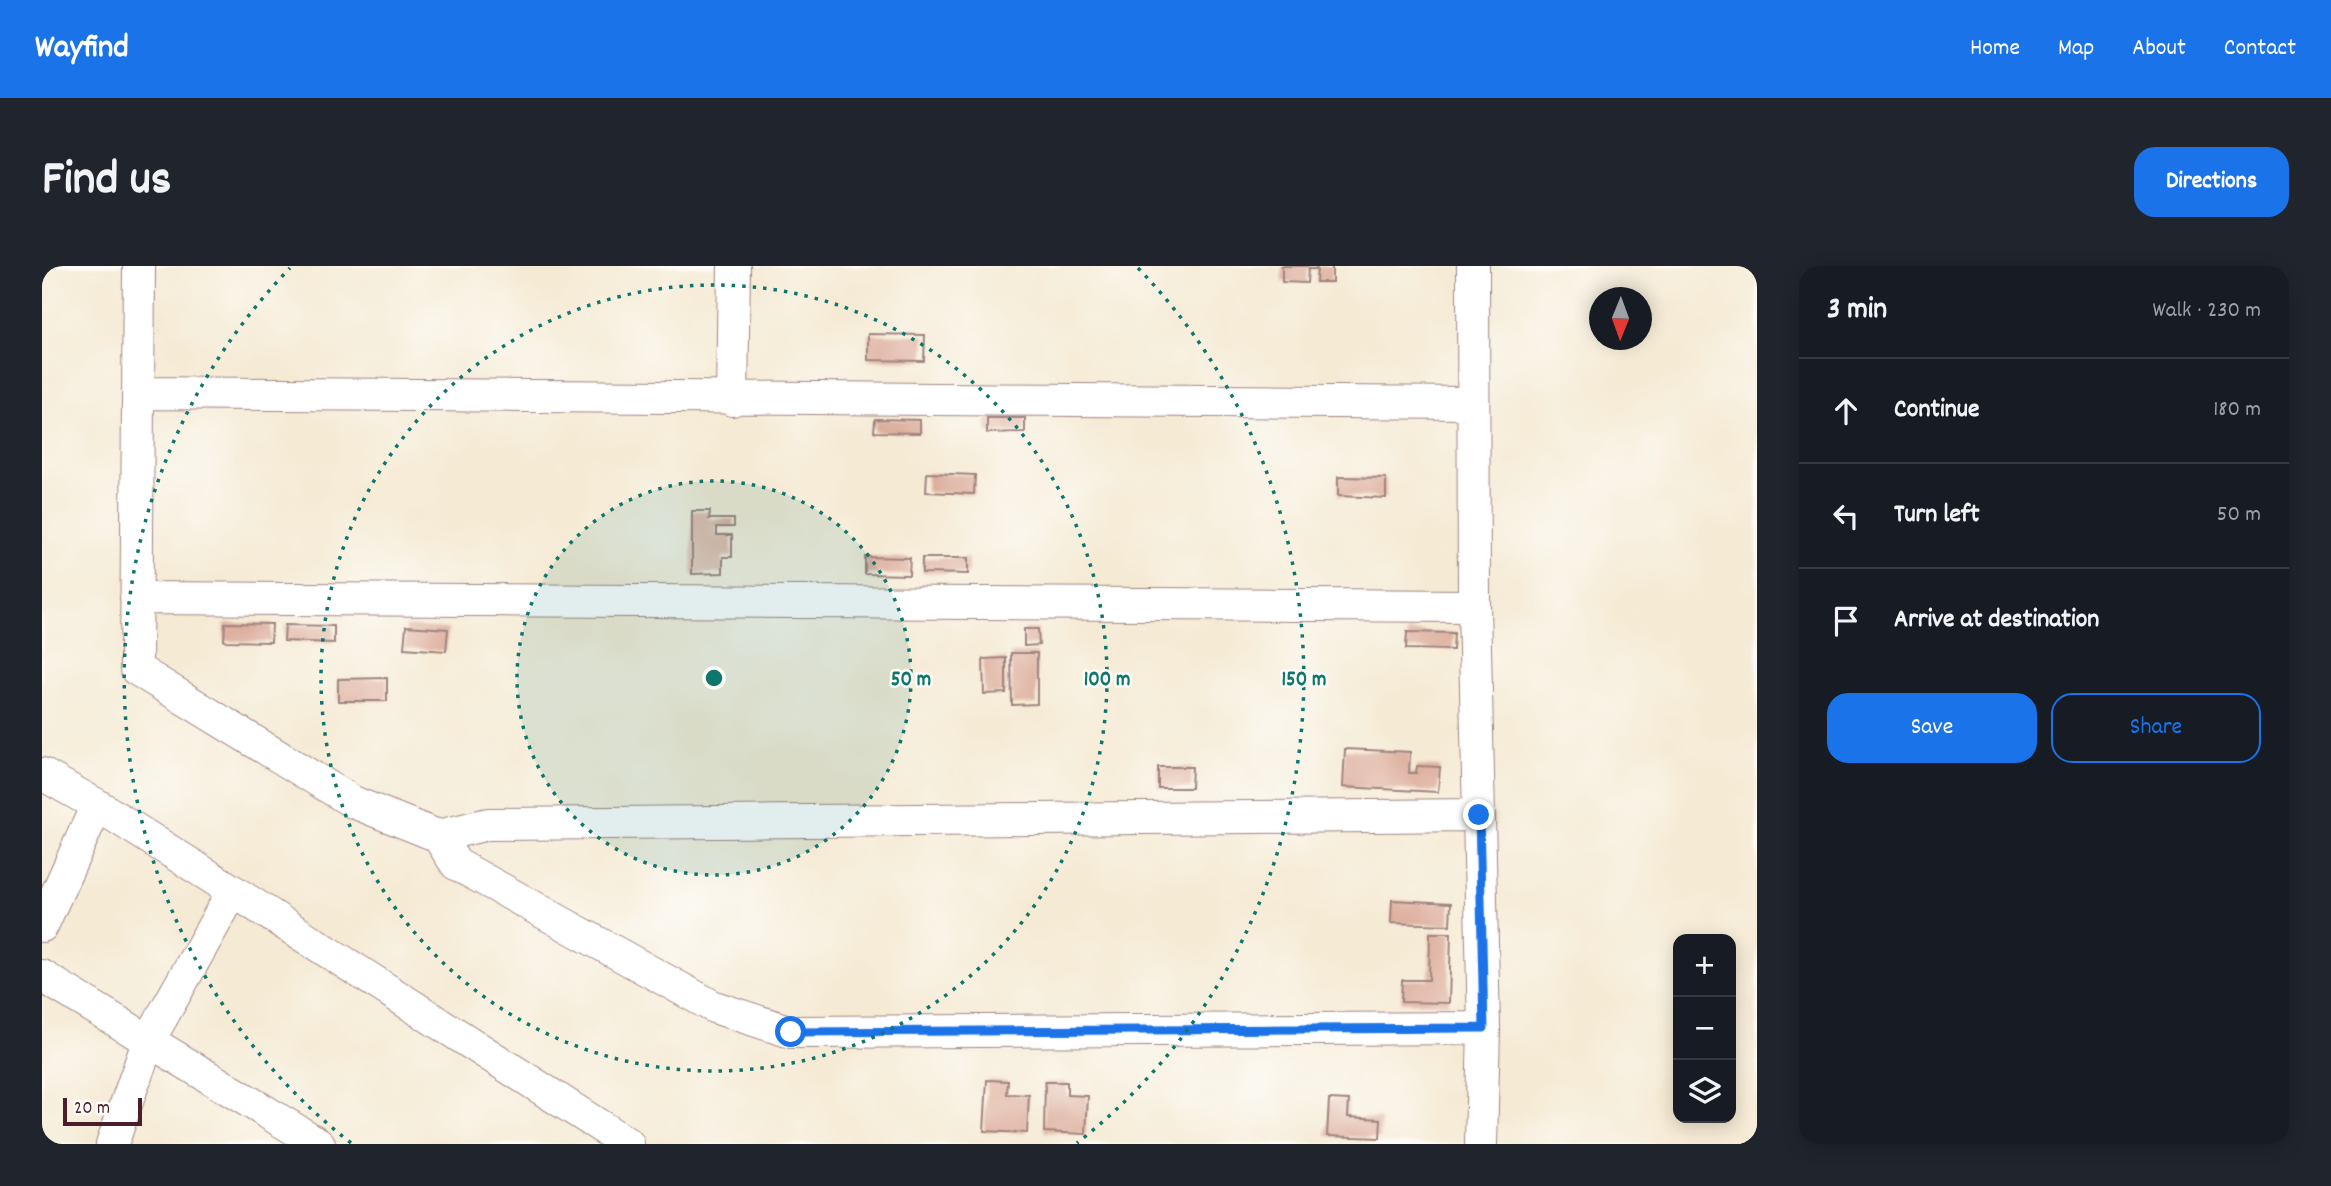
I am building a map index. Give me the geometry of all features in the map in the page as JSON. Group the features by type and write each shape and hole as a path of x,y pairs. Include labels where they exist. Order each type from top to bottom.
{"street":[{"path":"139,266 136,669 353,802 438,836 488,824 1479,815"},
{"path":"732,400 734,266"},
{"path":"1473,266 1474,606 1484,1028 1481,1144"},
{"path":"138,393 732,400 1473,403"},
{"path":"136,598 1474,606"},
{"path":"42,774 97,805 628,1144"},
{"path":"42,926 97,805"},
{"path":"438,836 456,864 714,1007 791,1032 1484,1028"},
{"path":"112,1144 148,1042 233,891"},
{"path":"42,976 319,1144"}],"building":[{"path":"1282,266 1332,266 1332,282 1316,282 1317,269 1308,269 1307,283 1282,282"},
{"path":"868,334 925,335 924,361 868,360"},
{"path":"987,418 1025,418 1025,432 987,433"},
{"path":"875,419 920,420 920,433 874,432"},
{"path":"927,473 975,475 974,494 926,492"},
{"path":"1338,477 1386,478 1386,498 1338,496"},
{"path":"692,511 710,511 709,519 734,519 734,527 717,527 717,535 732,535 732,557 723,557 723,573 692,574"},
{"path":"865,557 910,558 909,575 865,574"},
{"path":"922,558 968,558 968,574 922,573"},
{"path":"225,623 272,624 271,642 224,641"},
{"path":"285,625 334,626 334,643 284,641"},
{"path":"406,626 448,629 446,651 404,648"},
{"path":"1024,629 1038,629 1039,645 1024,646"},
{"path":"1407,632 1454,633 1453,650 1406,649"},
{"path":"1011,653 1037,653 1037,704 1012,705"},
{"path":"1006,658 1006,693 984,694 983,659"},
{"path":"387,678 387,701 338,701 338,679"},
{"path":"1345,749 1410,752 1409,773 1416,773 1417,766 1440,767 1438,792 1343,787"},
{"path":"1158,767 1192,767 1191,788 1158,788"},
{"path":"1392,900 1451,903 1450,925 1391,923"},
{"path":"1430,933 1451,933 1449,1003 1401,1002 1402,980 1429,980"},
{"path":"987,1080 1008,1081 1007,1094 1029,1095 1027,1133 984,1131"},
{"path":"1045,1082 1067,1082 1067,1095 1088,1096 1086,1134 1044,1132"},
{"path":"1329,1099 1349,1100 1348,1117 1381,1119 1380,1138 1327,1136"}],"route":[{"path":"791,1032 1484,1028 1479,815"}]}
